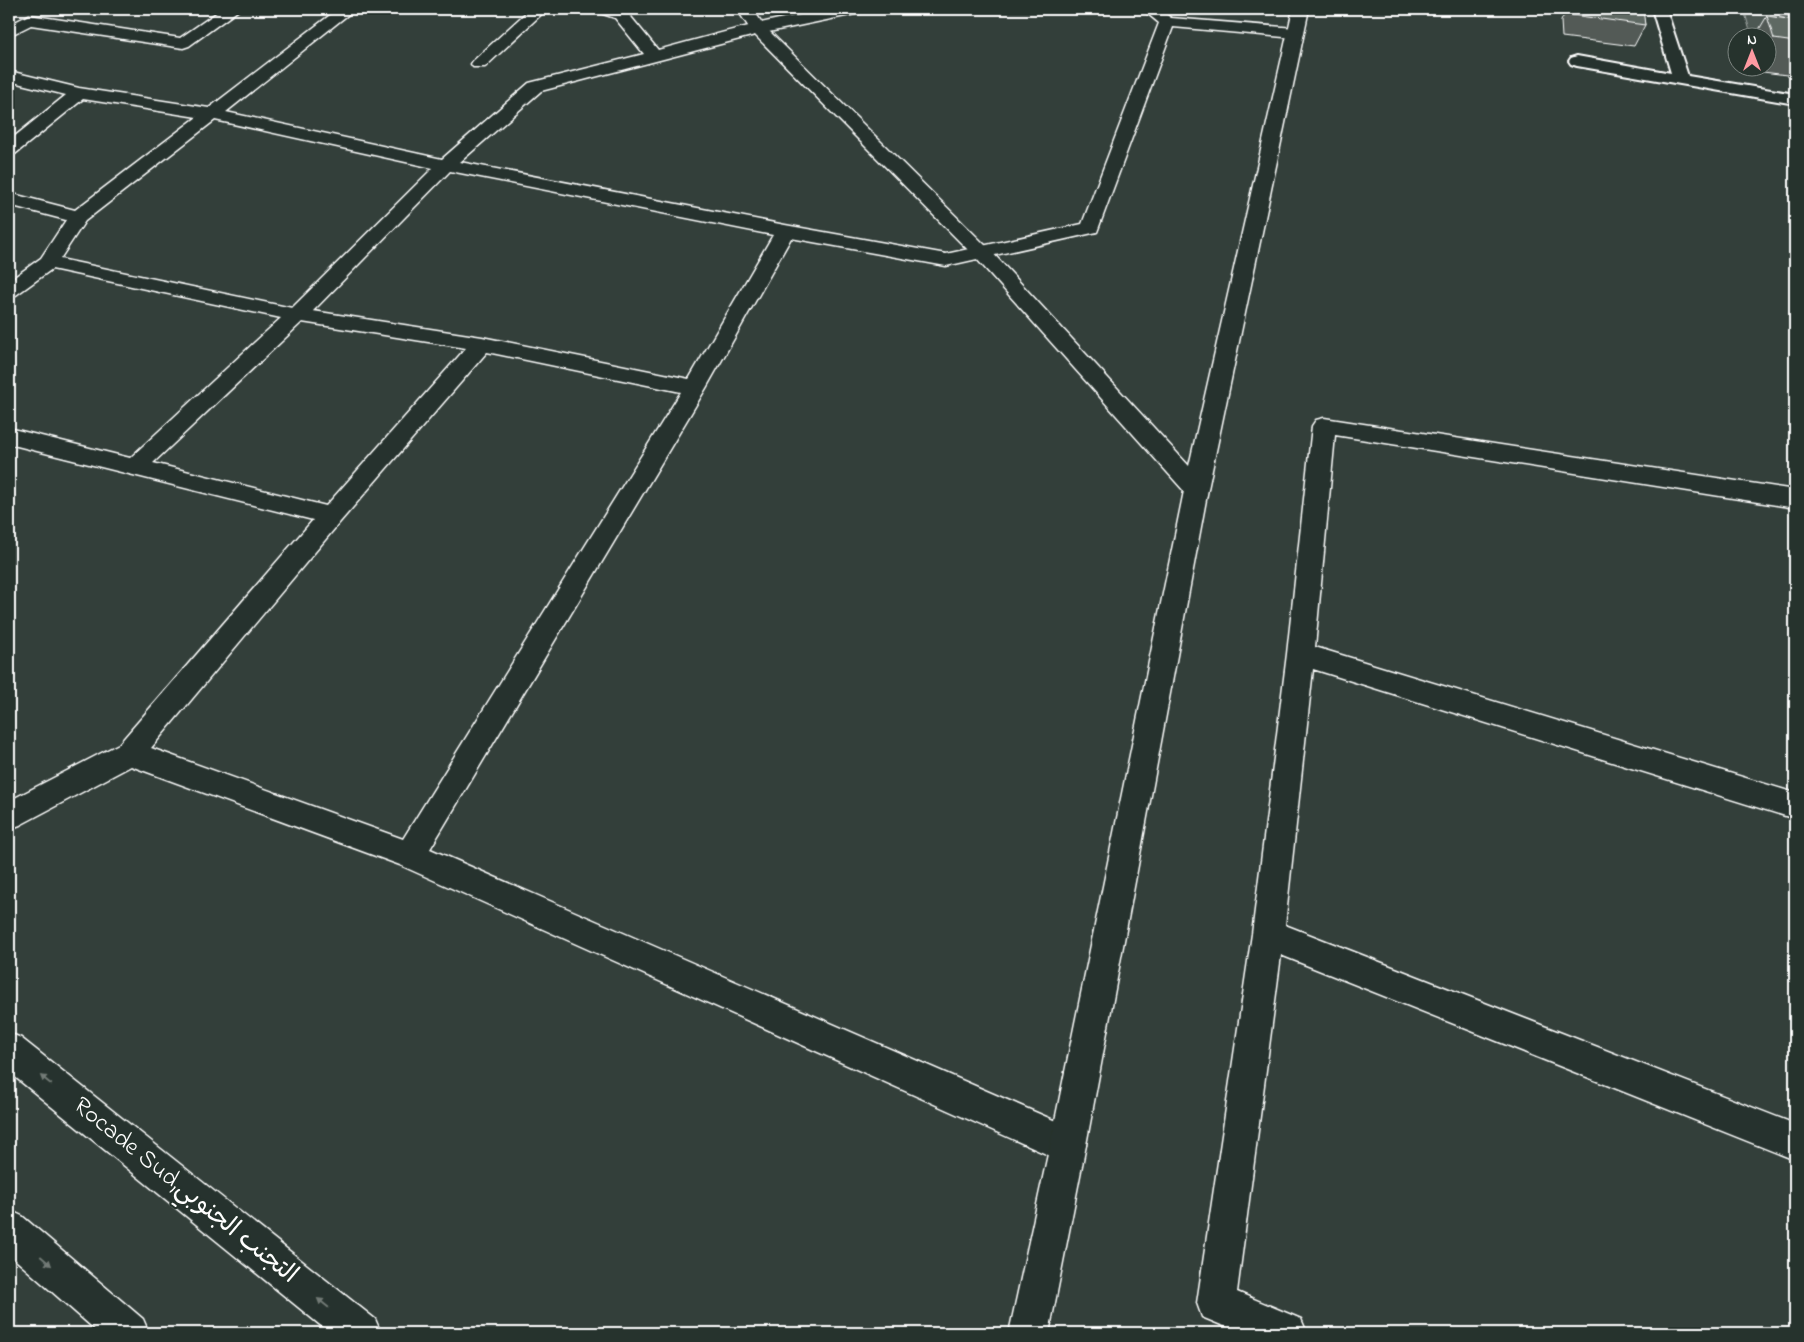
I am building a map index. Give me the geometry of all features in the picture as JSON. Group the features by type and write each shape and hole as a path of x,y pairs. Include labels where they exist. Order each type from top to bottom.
{"street":[{"path":"9,31 29,20 183,43 232,9"},
{"path":"9,291 48,262 78,217 346,9"},
{"path":"479,64 539,9"},
{"path":"602,9 621,15 654,56"},
{"path":"135,467 297,315 446,164 535,87 654,56 752,19 860,9"},
{"path":"1029,1333 1068,1145 1196,490 1301,9"},
{"path":"1777,9 1795,11"},
{"path":"9,76 79,93 212,114 446,164 784,231 946,260 1090,228 1158,15 1295,33"},
{"path":"752,19 982,253 1196,490"},
{"path":"9,150 79,93"},
{"path":"9,199 78,217"},
{"path":"410,855 695,388 784,231"},
{"path":"48,262 297,315 482,344 695,388"},
{"path":"9,816 128,753 331,516 482,344"},
{"path":"1287,1333 1216,1303 1268,934 1301,654 1324,426 1795,499"},
{"path":"9,436 331,516"},
{"path":"1301,654 1795,806"},
{"path":"128,753 410,855 1068,1145"},
{"path":"1268,934 1795,1142"},
{"name":"Rocade Sud,التجنب الجنوبي","path":"9,1050 361,1333"},
{"path":"9,1229 129,1333"}],"lane":[{"path":"1659,9 1681,79"},
{"path":"1577,61 1795,99"}],"shaded area":[{"path":"1745,13 1795,19 1795,37 1776,34 1776,28 1749,28"}],"building":[{"path":"1572,9 1643,9 1645,25 1572,15"},
{"path":"1767,16 1795,20 1795,42 1776,39 1776,28 1771,28"}]}
